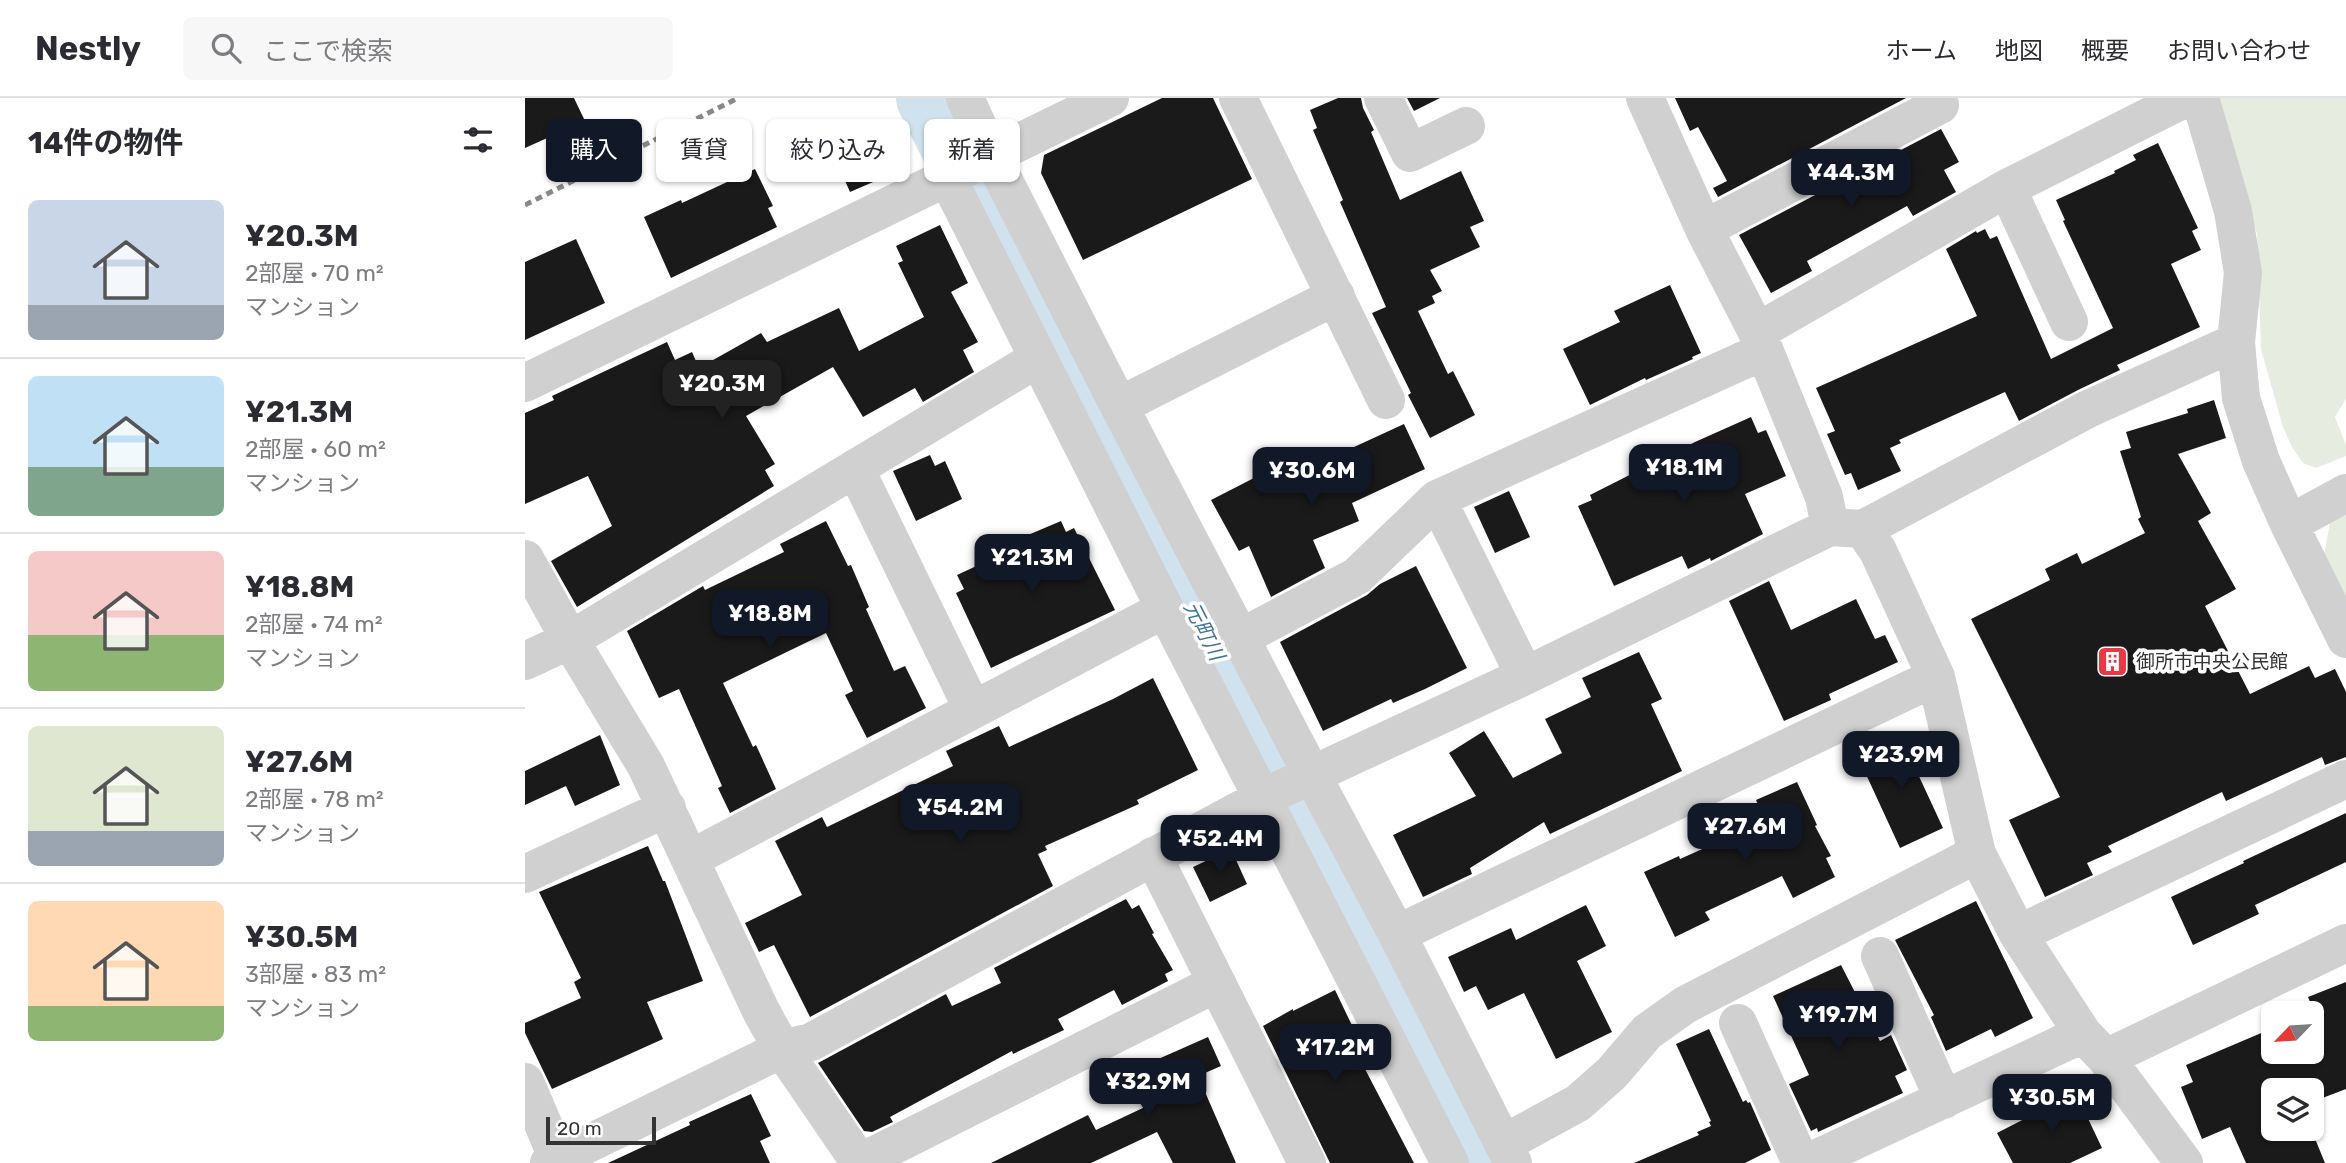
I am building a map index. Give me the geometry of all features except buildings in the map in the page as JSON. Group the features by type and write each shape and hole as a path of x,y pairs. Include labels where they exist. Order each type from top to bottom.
{"street":[{"path":"965,98 975,119"},
{"path":"1020,143 1110,98"},
{"path":"1238,98 1386,400"},
{"path":"1383,98 1410,153 1466,126"},
{"path":"1645,98 1704,229 1761,341 1823,497 1847,528 1878,551 1936,677 1977,854 2018,934 2094,1046 2184,1163"},
{"path":"1240,638 1357,576 1437,499 1761,341 2007,188 2186,98"},
{"path":"2200,98 2233,211 2243,273 2236,342 2241,398 2261,461 2346,639"},
{"path":"1704,229 1940,105"},
{"path":"525,383 942,182"},
{"path":"949,182 1037,359 1450,1163"},
{"path":"1005,182 1119,407 1397,934 1508,1154 1578,1103 1612,1073 1647,1032 1685,1005 1977,854"},
{"path":"2007,188 2069,322"},
{"path":"1119,407 1336,296"},
{"path":"525,1082 553,1161 782,1049 811,1042 1262,798 1847,528 2088,409 2236,342"},
{"path":"525,660 570,640 1037,359"},
{"path":"855,468 973,710"},
{"path":"2289,524 2346,493"},
{"path":"1437,499 1525,676"},
{"path":"525,559 646,766 782,1049 860,1163 1216,984"},
{"path":"690,859 1165,609"},
{"path":"1397,934 1936,677"},
{"path":"2018,934 2346,779"},
{"path":"525,874 667,808"},
{"path":"1153,856 1304,1162"},
{"path":"1807,1163 1944,1100 2094,1046 2346,943"},
{"path":"1880,956 1944,1100"},
{"path":"1738,1023 1801,1163"}],"shaded area":[{"path":"2219,98 2346,98 2346,399 2335,417 2346,445 2346,456 2316,468 2303,463 2292,447 2283,427 2261,349 2257,234"},
{"path":"2346,510 2346,600 2324,557 2330,521"}],"waterway":[{"name":"元町川","path":"929,98 1480,1163"}],"railway":[{"path":"525,205 738,98"}],"place":[{"name":"御所市中央公民館","path":"2113,661"}]}
